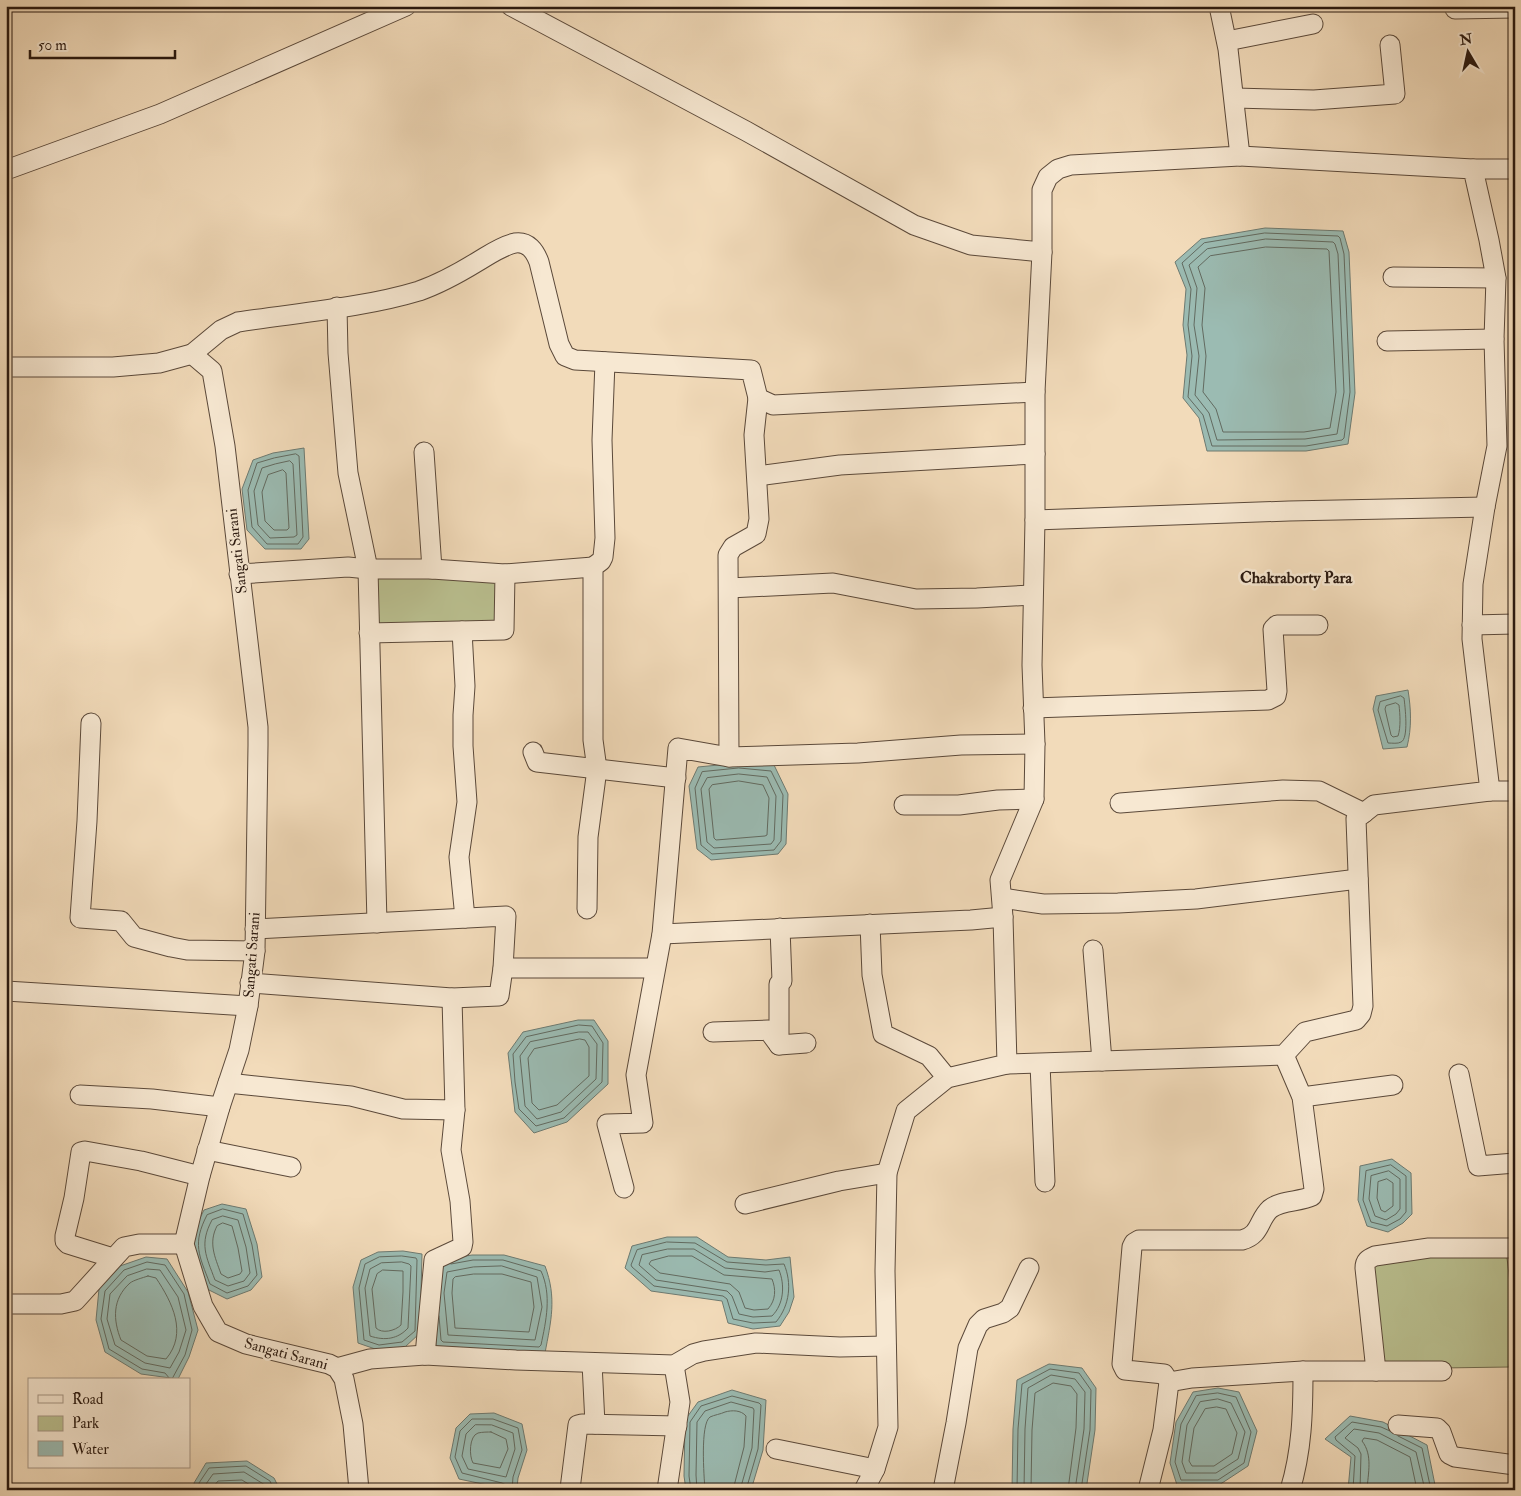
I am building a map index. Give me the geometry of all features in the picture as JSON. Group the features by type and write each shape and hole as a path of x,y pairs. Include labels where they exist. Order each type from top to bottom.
{"street":[{"path":"6,170 160,114 406,6"},
{"path":"511,6 746,131 914,225 971,245 1042,252"},
{"path":"1219,6 1227,41 1235,98 1240,156"},
{"path":"1455,8 1515,8"},
{"path":"1227,41 1313,24"},
{"path":"1235,98 1314,100 1396,94 1390,44"},
{"path":"1007,1064 1003,917 1000,880 1034,799 1035,744 1032,595 1036,454 1034,392 1042,252 1042,190 1048,177 1058,169 1071,165 1240,156 1515,170"},
{"path":"1473,169 1496,278 1494,340 1497,446 1473,584 1472,625 1472,639 1490,791"},
{"path":"6,367 113,367 159,363 192,354 221,330 238,322 377,301 420,290 456,274 500,248 516,243 526,244 535,252 539,262 559,344 565,356 575,360 751,370 758,398 754,435 759,519 756,534 730,551 728,555 729,757"},
{"path":"1393,277 1496,278"},
{"path":"337,307 338,362 348,473 368,569 377,923"},
{"path":"1387,341 1494,340"},
{"name":"Sangati Sarani","path":"192,354 212,371 225,446 258,727 255,952 248,1006 239,1050 200,1176 184,1244 203,1306 218,1332 246,1344 329,1364 337,1368 344,1379 351,1415 359,1490"},
{"path":"239,574 348,567 368,569 432,569 504,574 593,567 603,557 605,538 602,440 605,362"},
{"path":"758,398 774,405 1034,392"},
{"path":"1497,446 1515,440"},
{"path":"424,452 432,569"},
{"path":"757,476 840,465 1036,454"},
{"path":"1035,520 1289,511 1485,508"},
{"path":"586,909 588,836 597,769 593,740 593,567"},
{"path":"369,634 504,630 504,574"},
{"path":"729,588 833,583 916,599 1032,595"},
{"path":"1472,625 1515,624"},
{"path":"1033,708 1268,700 1276,696 1277,691 1274,626 1318,625"},
{"path":"462,631 465,686 462,715 467,802 459,857 465,918"},
{"path":"92,723 80,918 121,921 134,937 171,947 187,950 255,952"},
{"path":"624,1188 607,1124 643,1123 636,1075 662,934 678,748 729,757 858,753 961,745 1035,744"},
{"path":"533,752 537,762 676,778"},
{"path":"1120,803 1283,790 1319,791 1364,812"},
{"path":"864,1490 875,1468 888,1427 885,1271 887,1174 906,1111 947,1078 1007,1064 1284,1055 1304,1032 1356,1020 1361,1014 1363,1006 1356,819 1374,805 1490,791 1515,791"},
{"path":"904,805 959,805 998,800 1034,799"},
{"path":"1002,898 1043,904 1147,902 1196,899 1358,879"},
{"path":"250,983 452,998 499,996 503,968 506,916 255,929"},
{"path":"662,934 1003,917"},
{"path":"870,924 872,975 883,1034 929,1056 947,1078"},
{"path":"778,1045 779,984 782,981 780,928"},
{"path":"1093,950 1102,1061"},
{"path":"503,968 655,968"},
{"path":"6,991 248,1006"},
{"path":"425,1355 434,1260 462,1247 463,1242 460,1201 452,1150 455,1110 452,998"},
{"path":"713,1032 768,1030 778,1045"},
{"path":"778,1045 806,1043"},
{"path":"1148,1490 1163,1430 1169,1382 1164,1374 1125,1370 1122,1364 1134,1243 1139,1240 1242,1240 1254,1234 1273,1207 1312,1196 1314,1190 1302,1097 1284,1055"},
{"path":"1040,1064 1045,1182"},
{"path":"1459,1074 1478,1166 1515,1163"},
{"path":"228,1083 351,1096 403,1109 455,1110"},
{"path":"1302,1097 1393,1085"},
{"path":"80,1095 152,1099 220,1107"},
{"path":"208,1150 291,1167"},
{"path":"114,1258 68,1244 65,1241 64,1236 74,1198 81,1152 85,1151 141,1160 200,1176"},
{"path":"745,1204 839,1181 887,1174"},
{"path":"6,1304 61,1304 75,1302 124,1247 139,1244 184,1244"},
{"path":"1376,1371 1364,1268 1368,1259 1375,1256 1429,1248 1515,1248"},
{"path":"943,1490 968,1348 978,1325 984,1318 1003,1313 1010,1308 1029,1268"},
{"path":"337,1368 370,1359 425,1355 674,1365 704,1350 756,1343 886,1346"},
{"path":"592,1363 595,1424"},
{"path":"667,1490 680,1402 674,1365"},
{"path":"1169,1382 1192,1378 1303,1371 1442,1371"},
{"path":"1290,1490 1298,1465 1303,1411 1303,1371"},
{"path":"570,1488 578,1425 677,1426"},
{"path":"1398,1425 1437,1428 1441,1432 1449,1454 1454,1458 1515,1465"},
{"path":"776,1449 875,1468"}],"green space":[{"path":"372,575 503,575 498,625 374,627"},
{"path":"1460,1246 1507,1258 1515,1325 1509,1367 1373,1369 1369,1249"}],"water":[{"path":"1265,228 1343,231 1349,252 1355,393 1348,444 1306,451 1207,451 1199,418 1183,398 1187,355 1183,325 1186,289 1175,262 1201,239"},
{"path":"304,448 309,539 301,549 265,549 247,530 242,489 253,460 273,453"},
{"path":"1408,690 1410,732 1407,747 1383,749 1373,709 1376,696"},
{"path":"739,763 774,765 788,794 786,844 778,854 711,860 697,849 689,786 698,767"},
{"path":"578,1020 594,1020 608,1041 608,1084 567,1122 534,1133 515,1112 508,1053 523,1032"},
{"path":"1392,1159 1411,1173 1412,1214 1403,1223 1388,1232 1367,1226 1358,1200 1360,1166"},
{"path":"222,1204 246,1209 257,1244 262,1277 251,1290 227,1299 205,1288 193,1249 195,1228 204,1210"},
{"path":"667,1237 697,1237 728,1257 766,1260 790,1257 794,1297 789,1312 780,1326 753,1329 728,1323 722,1301 651,1291 625,1268 632,1246"},
{"path":"403,1251 422,1254 420,1333 405,1347 378,1350 358,1343 353,1287 361,1260 378,1252"},
{"path":"472,1255 504,1255 545,1266 551,1289 552,1310 545,1353 436,1346 433,1293 436,1261"},
{"path":"146,1257 167,1259 188,1292 198,1330 189,1357 178,1378 141,1374 105,1352 96,1320 99,1289 120,1266"},
{"path":"1049,1364 1082,1368 1096,1388 1095,1430 1086,1490 1012,1490 1013,1429 1017,1380"},
{"path":"1218,1388 1239,1392 1257,1431 1248,1466 1219,1485 1177,1485 1170,1463 1176,1422 1193,1392"},
{"path":"732,1390 766,1400 763,1450 751,1490 686,1490 684,1476 685,1420 698,1402"},
{"path":"494,1413 522,1424 527,1450 518,1478 517,1488 497,1487 459,1479 450,1458 456,1428 470,1414"},
{"path":"1350,1416 1383,1422 1427,1445 1436,1490 1348,1490 1351,1457 1325,1439"},
{"path":"247,1461 274,1478 280,1490 195,1490 194,1483 206,1463"}],"district":[{"name":"Chakraborty Para","path":"1296,578"}]}
